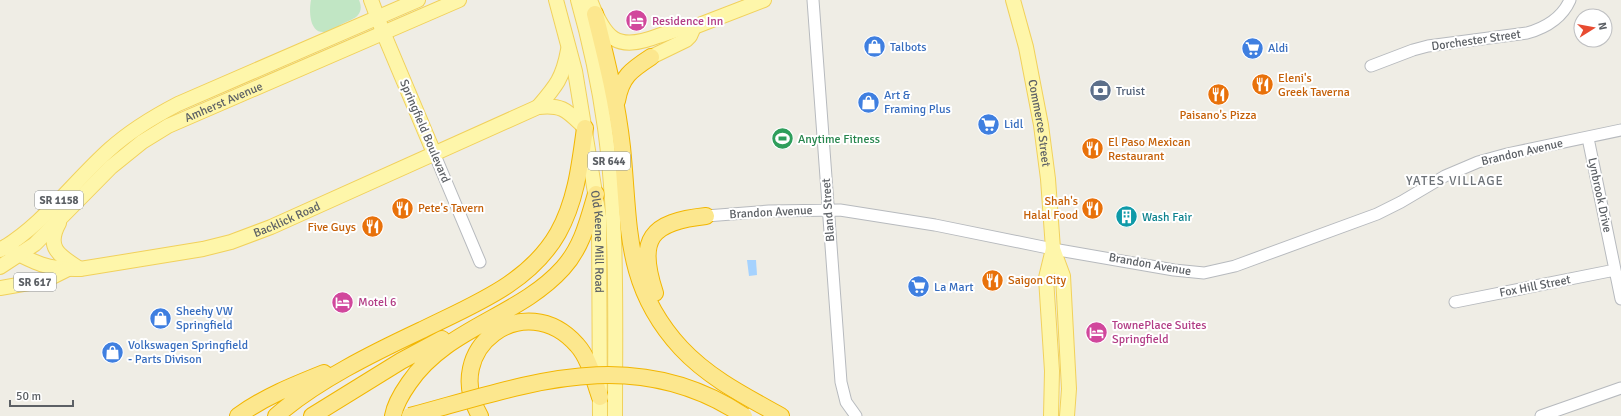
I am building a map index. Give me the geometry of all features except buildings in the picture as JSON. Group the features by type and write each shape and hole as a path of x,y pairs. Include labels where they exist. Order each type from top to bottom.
{"highway":[{"path":"592,7 608,62 616,105 622,146 628,232 632,255 645,295 664,328 681,348 714,377 780,416"},
{"path":"616,105 619,87 624,78 651,57"},
{"path":"276,416 313,388 378,351 502,289 529,269 540,258 558,233 570,204 578,176 585,128"},
{"path":"393,415 405,388 430,357 459,336 546,285 563,268 578,247 596,194"},
{"path":"664,328 661,309 649,277 647,251 650,240 656,232 673,221 706,216"},
{"path":"312,416 420,351 510,307"},
{"path":"480,416 475,407 470,385 472,364 476,354 481,346 494,334 508,326 526,321 545,323 556,328 577,345 584,356 600,397"},
{"path":"238,416 263,400 294,385 378,351"},
{"path":"410,416 534,384 572,377 612,374 653,378 675,383 713,399 744,416"}],"main road":[{"name":"Springfield Boulevard","path":"371,0 377,18 434,153"},
{"name":"Amherst Avenue","path":"2,247 40,219 110,149 148,120 178,104 418,0"},
{"name":"Amherst Avenue","path":"20,255 35,244 61,219 111,167 142,142 168,126 460,0"},
{"name":"Old Keene Mill Road","path":"556,0 575,71 599,217 600,416"},
{"name":"Old Keene Mill Road","path":"578,0 600,93 609,169 614,259 615,416"},
{"path":"592,7 604,30 611,37 627,43 644,42 683,27 694,28 764,0"},
{"name":"Commerce Street","path":"1013,0 1026,47 1041,125 1054,248 1064,276 1069,389 1068,416"},
{"path":"651,57 686,40 694,28"},
{"path":"538,107 562,76 569,46"},
{"path":"538,107 551,106 564,109 585,128"},
{"name":"Backlick Road","path":"2,247 49,267 74,269 203,249 231,242 271,227 538,107"},
{"path":"61,219 54,234 54,245 60,255 74,269"},
{"name":"Commerce Street","path":"1051,416 1052,371 1046,278 1054,248"},
{"name":"SR 1158","path":"0,267 20,255"},
{"name":"SR 617","path":"0,288 46,280 74,269"}],"street":[{"name":"Bland Street","path":"813,0 841,382 846,402 856,416"},
{"name":"Dorchester Street","path":"1371,66 1407,52 1428,46 1527,33 1538,30 1556,20 1568,6 1570,0"},
{"name":"Brandon Avenue","path":"706,216 769,211 828,209 847,211 935,225 1183,271 1204,273 1220,270 1274,252 1378,214 1446,176 1478,162 1507,154 1621,130"},
{"name":"Lynbrook Drive","path":"1588,138 1621,299"},
{"name":"Springfield Boulevard","path":"434,153 480,262"},
{"name":"Fox Hill Street","path":"1455,302 1615,270"},
{"path":"1541,416 1621,388"}],"green space":[{"path":"311,0 359,0 361,9 358,15 353,19 329,31 320,32 313,25 311,20"}],"water":[{"path":"747,260 756,260 757,275 749,276"}],"place":[{"name":"Residence Inn","path":"637,21"},
{"name":"Talbots","path":"875,47"},
{"name":"Aldi","path":"1252,48"},
{"name":"Eleni's Greek Taverna","path":"1262,85"},
{"name":"Truist","path":"1100,91"},
{"name":"Paisano's Pizza","path":"1218,94"},
{"name":"Art & Framing Plus","path":"869,102"},
{"name":"Lidl","path":"989,124"},
{"name":"Anytime Fitness","path":"782,139"},
{"name":"El Paso Mexican Restaurant","path":"1093,149"},
{"name":"Pete's Tavern","path":"402,208"},
{"name":"Shah's Halal Food","path":"1093,208"},
{"name":"Wash Fair","path":"1127,217"},
{"name":"Five Guys","path":"372,227"},
{"name":"Saigon City","path":"993,280"},
{"name":"La Mart","path":"919,287"},
{"name":"Motel 6","path":"342,302"},
{"name":"Sheehy VW Springfield","path":"160,318"},
{"name":"TownePlace Suites Springfield","path":"1096,332"},
{"name":"Volkswagen Springfield - Parts Divison","path":"113,352"}],"district":[{"name":"YATES VILLAGE","path":"1455,180"}]}
